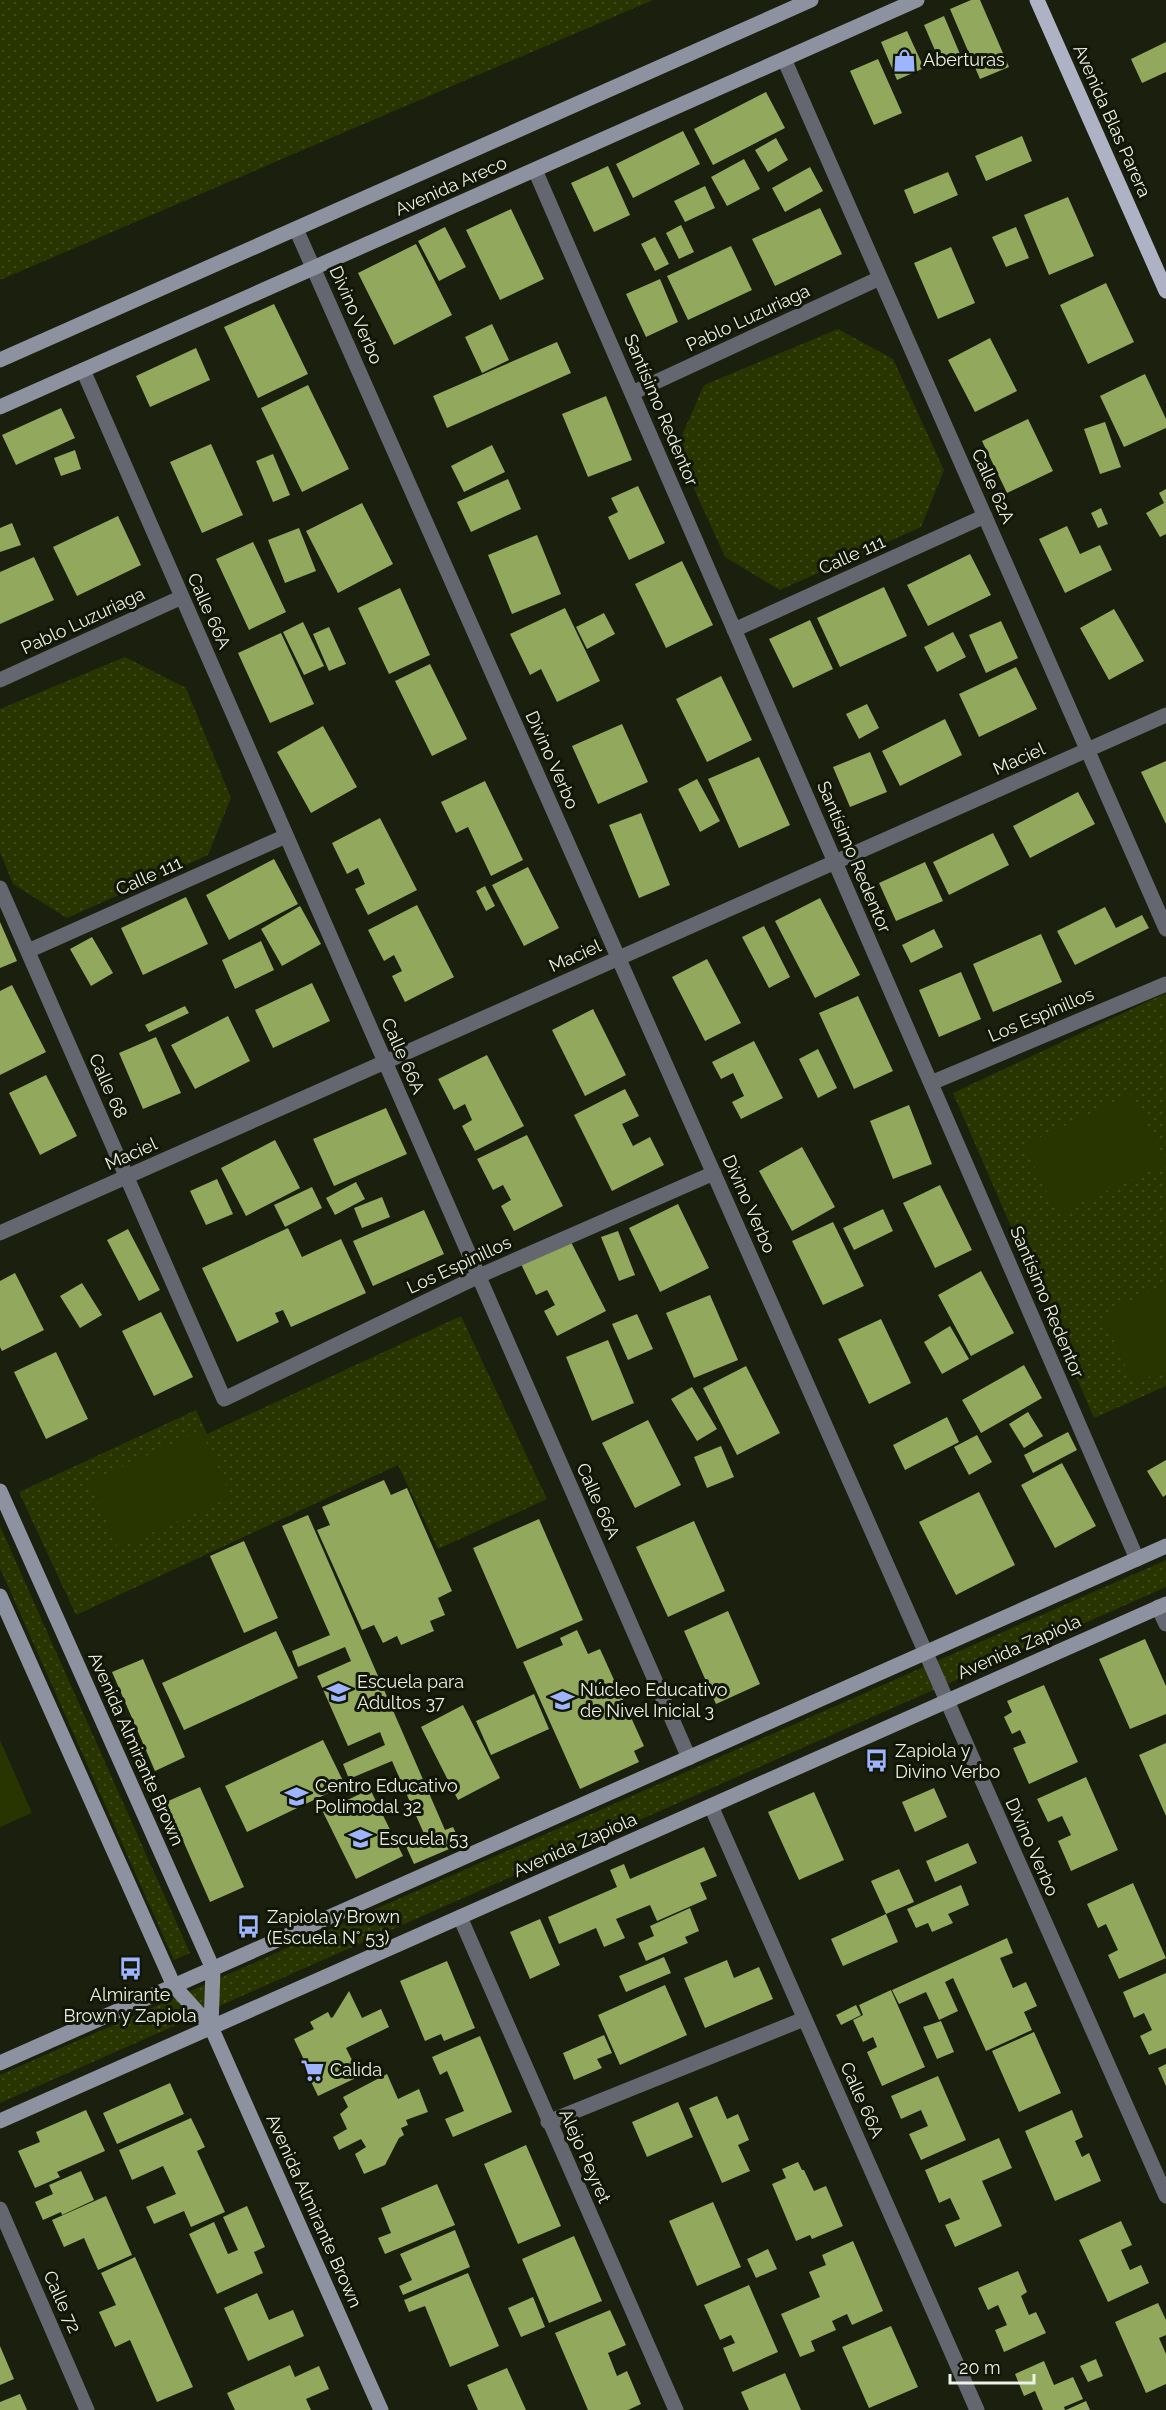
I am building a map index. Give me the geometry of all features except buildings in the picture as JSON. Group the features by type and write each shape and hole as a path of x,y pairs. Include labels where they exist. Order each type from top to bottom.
{"main road":[{"name":"Avenida Areco","path":"0,360 811,0"},
{"name":"Avenida Areco","path":"0,407 917,0"},
{"name":"Avenida Blas Parera","path":"1037,0 1165,287"},
{"name":"Avenida Almirante Brown","path":"0,1491 213,1969 212,2027"},
{"name":"Avenida Zapiola","path":"0,2063 1166,1546"},
{"name":"Avenida Almirante Brown","path":"0,1596 174,1986 212,2027 381,2410"},
{"name":"Avenida Zapiola","path":"0,2121 1162,1605"}],"street":[{"name":"Calle 62A","path":"784,59 1166,929"},
{"name":"Santísimo Redentor","path":"535,170 1137,1559"},
{"name":"Divino Verbo","path":"296,229 1166,2196"},
{"name":"Pablo Luzuriaga","path":"632,393 880,278"},
{"name":"Calle 66A","path":"82,370 689,1758"},
{"name":"Calle 111","path":"735,630 985,516"},
{"name":"Pablo Luzuriaga","path":"0,680 182,597"},
{"name":"Maciel","path":"0,1233 1166,715"},
{"name":"Calle 111","path":"28,951 286,836"},
{"name":"Calle 68","path":"0,888 224,1399"},
{"name":"Los Espinillos","path":"931,1083 1166,984"},
{"name":"Los Espinillos","path":"224,1399 479,1276 714,1173"},
{"path":"1162,1605 1166,1624"},
{"name":"Calle 66A","path":"711,1806 977,2410"},
{"name":"Alejo Peyret","path":"460,1917 676,2410"},
{"path":"548,2122 804,2019"},
{"name":"Calle 72","path":"0,2209 87,2410"}],"green space":[{"path":"0,0 653,0 0,280"},
{"path":"838,329 893,359 944,470 921,527 780,590 725,557 676,449 704,385"},
{"path":"125,657 186,688 231,798 208,855 67,918 13,884 0,852 0,709"},
{"path":"1166,993 1166,1386 1094,1418 953,1093"},
{"path":"1132,1094 1166,1163 1058,1214 1024,1145"},
{"path":"1166,1284 1166,1369 1134,1384 1102,1315"},
{"path":"461,1316 547,1499 438,1549 398,1465 76,1615 19,1492 196,1410 207,1434"},
{"path":"201,1431 231,1497 118,1548 89,1482"},
{"path":"0,1526 190,1953 174,1960 0,1568"},
{"path":"1166,1560 1166,1587 0,2103 0,2075"},
{"path":"0,1740 32,1813 0,1827"}],"place":[{"name":"Aberturas","path":"905,60"},
{"name":"Escuela para Adultos 37","path":"339,1692"},
{"name":"Núcleo Educativo de Nivel Inicial 3","path":"562,1700"},
{"name":"Zapiola y Divino Verbo","path":"877,1761"},
{"name":"Centro Educativo Polimodal 32","path":"297,1796"},
{"name":"Escuela 53","path":"361,1839"},
{"name":"Zapiola y Brown (Escuela N° 53)","path":"249,1927"},
{"name":"Almirante Brown y Zapiola","path":"130,1969"},
{"name":"Calida","path":"312,2070"}]}
